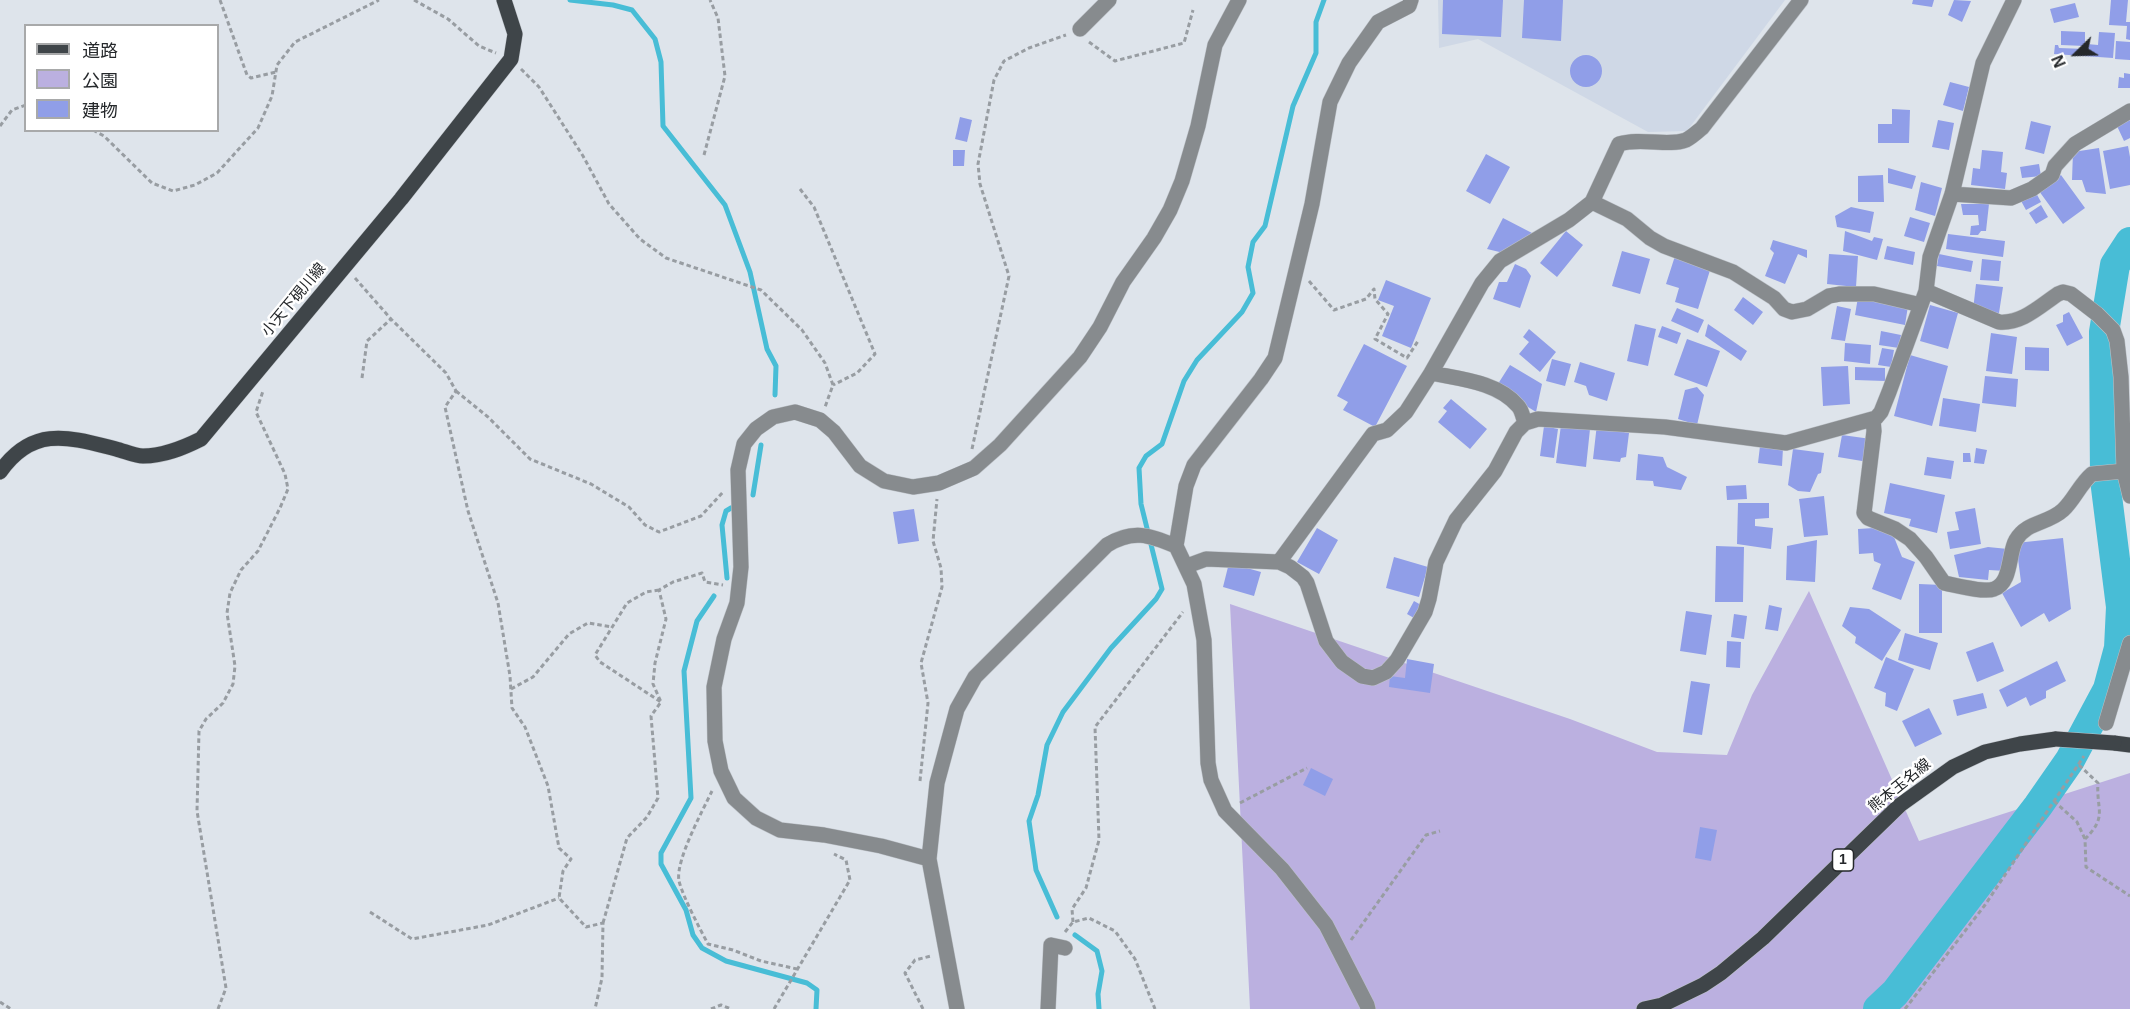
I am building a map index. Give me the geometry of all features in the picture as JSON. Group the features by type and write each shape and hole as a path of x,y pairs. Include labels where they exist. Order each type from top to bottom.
{"main road":[{"path":"504,0 515,34 511,59"},
{"name":"小天下硯川線","path":"0,472 10,458 41,438 73,438 142,456 177,451 201,439 345,267 511,59"},
{"name":"熊本玉名線","path":"1644,1009 1662,1005 1721,973 1763,938 1900,805 1953,767 1985,752 2056,739 2130,745"}],"street":[{"path":"1080,29 1108,0"},
{"path":"929,859 881,846 824,835 780,830 756,818 734,798 721,771 715,741 714,687 724,639 737,603 739,588 741,567 738,476 744,444 756,429 773,417 795,412 820,420 834,432 860,466 884,481 913,486 939,483 974,468 1000,445 1080,357 1100,327 1123,282 1165,219 1182,181 1198,126 1215,45 1239,0"},
{"path":"1368,1009 1326,925 1282,869 1225,811 1211,780 1208,763 1204,640 1194,584 1176,546 1186,486 1194,465 1275,358 1312,204 1330,102 1349,63 1378,21 1409,6 1411,0"},
{"path":"1279,562 1373,434 1387,430 1406,412 1431,373 1482,282 1500,261 1569,220 1592,202 1619,144 1631,140 1679,142 1688,139 1702,128 1802,0"},
{"path":"1187,566 1206,559 1279,562 1290,567 1303,577 1326,641 1342,662 1362,676 1373,678 1386,672 1397,660 1425,612 1436,562 1456,520 1495,471 1516,432 1525,423 1538,419 1665,427 1786,443 1873,419 1881,412 1923,298 1930,257 1952,194 1983,63 2014,0"},
{"path":"1952,194 2011,198 2032,189 2052,175 2055,166 2075,144 2130,111"},
{"path":"1592,202 1627,219 1664,246 1733,272 1774,298 1784,309 1792,312 1807,309 1829,296 1874,294 1923,298 2006,323 2023,318 2058,294 2064,292 2071,294 2113,330 2117,341 2126,377 2120,471 2130,496"},
{"path":"1431,373 1481,384 1503,393 1519,407 1525,423"},
{"path":"1873,419 1874,431 1863,513 1868,518 1895,528 1910,539 1944,583 1990,590 1999,587 2007,574 2015,542 2022,532 2031,525 2062,511 2089,476 2094,473 2120,471"},
{"path":"957,1009 929,859 937,783 957,709 975,677 1107,545 1122,536 1149,536 1176,546"},
{"path":"2106,723 2130,643"},
{"path":"1048,1009 1051,945 1065,948"}],"path":[{"path":"220,0 247,75 251,78 276,72"},
{"path":"97,132 104,136 152,183 173,191 195,185 217,173 258,128 272,96 277,65 295,42 379,0"},
{"path":"414,0 448,19 479,46 511,59 539,87 583,156 609,204 640,239 666,258 761,290 802,330 825,363 833,385 820,420"},
{"path":"704,155 725,76 718,18 710,0"},
{"path":"974,468 970,458 1009,276 980,184 978,164 994,80 1004,61 1029,48 1080,29 1090,44 1115,60 1184,43 1193,10"},
{"path":"0,126 12,110 24,106"},
{"path":"800,189 814,207 875,354 857,374 833,385"},
{"path":"345,267 391,319 446,373 456,391 488,417 530,459 591,484 629,507 645,525 659,532 701,516 738,476"},
{"path":"1296,273 1304,275 1334,310 1366,299 1374,289 1375,298 1388,314 1375,339 1407,357 1418,341"},
{"path":"362,378 367,341 391,319"},
{"path":"218,1009 226,988 197,811 199,731 206,719 223,703 233,684 235,666 227,613 230,593 241,570 258,551 288,489 285,474 256,412 259,398 264,390"},
{"path":"456,391 445,407 468,511 498,603 512,708 525,727 548,786 559,848 571,859 562,871 560,898 585,927 603,923"},
{"path":"919,787 928,703 921,663 942,587 941,568 932,529 939,483"},
{"path":"662,702 600,663 595,655 627,603 646,592 659,590 673,582 702,573 705,582 739,588"},
{"path":"1073,922 1072,909 1086,888 1099,840 1095,727 1188,604 1194,584"},
{"path":"659,590 666,619 654,663 653,684 662,702"},
{"path":"511,689 533,677 569,634 588,623 612,627"},
{"path":"595,1009 602,978 603,923 627,837 647,817 658,798 651,716 662,702"},
{"path":"1905,1009 1984,905 2090,748"},
{"path":"2079,764 2098,783 2101,807 2097,827 2085,839"},
{"path":"1225,811 1307,768"},
{"path":"721,771 684,853 679,880 708,944 733,950 760,961 797,969"},
{"path":"2054,801 2077,822 2085,839 2086,867 2130,896"},
{"path":"1341,953 1426,835 1440,831"},
{"path":"774,1009 850,880 846,860 826,851"},
{"path":"370,912 412,939 488,925 560,898"},
{"path":"1065,948 1065,933 1073,922 1089,918 1115,931 1135,959 1155,1009"},
{"path":"923,1009 906,973 915,960 947,952"},
{"path":"0,1002 11,1009"},
{"path":"711,1009 720,1005 731,1009"}],"shaded area":[{"path":"1438,0 1785,0 1687,131 1648,132 1478,39 1439,48"}],"green space":[{"path":"1809,591 1919,841 2130,773 2130,1009 1250,1009 1230,604 1570,719 1657,752 1727,755 1752,695"}],"building":[{"path":"1443,0 1503,0 1501,37 1442,34"},
{"path":"1524,0 1563,0 1561,41 1522,38"},
{"path":"1913,0 1934,0 1932,7 1912,4"},
{"path":"1954,0 1971,1 1962,22 1948,15"},
{"path":"2111,0 2128,0 2126,22 2130,22 2130,40 2126,39 2127,26 2109,25"},
{"path":"2075,3 2079,17 2054,23 2050,9"},
{"path":"2061,31 2085,32 2085,46 2061,45"},
{"path":"2099,32 2115,33 2113,58 2054,54 2055,45 2059,48 2086,49 2087,44 2098,45"},
{"path":"2116,41 2130,42 2130,60 2115,59"},
{"path":"1586,55 1598,59 1602,71 1598,83 1586,87 1574,83 1570,71 1574,59"},
{"path":"2124,73 2130,74 2130,88 2118,88 2119,77 2124,78"},
{"path":"1950,82 1969,87 1963,111 1943,105"},
{"path":"1892,109 1910,110 1909,143 1878,143 1878,124 1892,124"},
{"path":"960,117 972,120 967,142 955,139"},
{"path":"1938,120 1954,123 1949,150 1932,147"},
{"path":"2130,120 2130,138 2124,141 2117,126"},
{"path":"2031,121 2051,126 2044,154 2025,149"},
{"path":"2128,146 2130,185 2110,189 2103,151"},
{"path":"2099,148 2106,194 2086,192 2082,180 2072,180 2073,152"},
{"path":"953,150 965,150 964,166 953,166"},
{"path":"1982,150 2003,152 2001,172 2007,173 2005,189 1971,185 1973,168 1980,169"},
{"path":"1486,154 1510,167 1490,204 1466,191"},
{"path":"2039,164 2041,176 2022,178 2020,167"},
{"path":"1888,168 1916,176 1912,189 1888,183"},
{"path":"1883,175 1884,202 1858,202 1858,176"},
{"path":"2061,175 2085,208 2063,224 2039,191"},
{"path":"1921,182 1942,188 1935,216 1915,210"},
{"path":"2035,191 2041,202 2026,210 2020,199"},
{"path":"1961,204 1989,204 1986,231 1981,231 1978,235 1970,235 1971,226 1979,225 1978,215 1963,215"},
{"path":"2041,205 2048,217 2036,224 2029,213"},
{"path":"1851,207 1874,212 1870,233 1837,227 1835,216"},
{"path":"1910,217 1930,223 1924,242 1904,236"},
{"path":"1503,218 1532,233 1508,254 1487,249"},
{"path":"1566,231 1583,245 1557,277 1540,263"},
{"path":"1845,231 1872,241 1874,237 1883,239 1877,260 1843,251"},
{"path":"1948,234 2005,241 2003,257 1946,249"},
{"path":"1773,240 1807,250 1807,258 1798,254 1785,284 1765,276 1774,253 1770,249"},
{"path":"1887,246 1915,252 1913,265 1884,259"},
{"path":"1622,251 1650,259 1640,294 1612,286"},
{"path":"1829,254 1858,256 1856,287 1827,284"},
{"path":"1939,254 1973,261 1971,272 1937,266"},
{"path":"1675,256 1711,267 1698,309 1675,302 1679,288 1666,284"},
{"path":"1982,259 2001,261 1999,281 1980,280"},
{"path":"1515,264 1526,269 1531,276 1520,308 1493,299 1499,282 1507,282"},
{"path":"1386,280 1431,298 1411,348 1382,336 1394,306 1378,300"},
{"path":"1976,284 2003,287 1999,313 1973,310"},
{"path":"1743,297 1763,312 1753,325 1734,310"},
{"path":"1858,297 1908,306 1905,325 1855,315"},
{"path":"1930,305 1958,313 1948,349 1920,341"},
{"path":"1837,306 1851,309 1845,341 1831,339"},
{"path":"1677,308 1704,320 1698,333 1671,321"},
{"path":"2069,312 2083,338 2067,346 2056,325 2063,322 2063,315"},
{"path":"1635,324 1656,329 1648,366 1627,361"},
{"path":"1708,324 1747,351 1741,361 1705,336"},
{"path":"1662,326 1681,333 1677,344 1658,337"},
{"path":"1529,329 1556,352 1540,372 1519,354 1529,342 1523,337"},
{"path":"1881,331 1901,335 1899,348 1879,345"},
{"path":"1991,333 2017,337 2012,374 1986,371"},
{"path":"1687,339 1720,351 1707,387 1674,375"},
{"path":"1845,343 1871,345 1870,364 1844,361"},
{"path":"1364,344 1407,366 1375,427 1343,410 1348,402 1337,396"},
{"path":"2025,347 2049,348 2049,371 2025,370"},
{"path":"1882,348 1894,350 1891,367 1878,365"},
{"path":"1910,355 1948,366 1932,426 1894,416"},
{"path":"1552,359 1571,364 1565,386 1546,381"},
{"path":"1580,362 1615,373 1607,401 1589,395 1586,386 1574,382"},
{"path":"1510,365 1542,384 1536,412 1496,387"},
{"path":"1848,366 1850,404 1823,406 1821,367"},
{"path":"1855,367 1885,368 1885,381 1855,380"},
{"path":"1985,376 2018,379 2016,407 1982,403"},
{"path":"1697,387 1704,395 1697,425 1678,419 1685,390"},
{"path":"1943,398 1980,404 1976,432 1939,426"},
{"path":"1451,399 1487,429 1470,449 1438,422 1447,411 1443,408"},
{"path":"1597,424 1625,428 1624,432 1629,433 1626,457 1621,458 1620,462 1593,459"},
{"path":"1561,425 1590,429 1586,467 1556,463"},
{"path":"1544,426 1558,429 1554,458 1540,456"},
{"path":"1842,435 1871,439 1868,462 1838,457"},
{"path":"1760,446 1783,448 1782,466 1758,463"},
{"path":"1976,448 1987,450 1984,464 1974,463"},
{"path":"1793,449 1824,453 1821,473 1818,474 1810,492 1798,491 1788,485"},
{"path":"1963,453 1970,453 1971,462 1963,462"},
{"path":"1638,454 1663,457 1667,467 1687,477 1681,490 1654,486 1653,481 1636,480"},
{"path":"1927,457 1954,461 1951,479 1924,475"},
{"path":"1890,483 1945,495 1937,533 1909,526 1911,519 1884,513"},
{"path":"1746,485 1747,499 1727,500 1726,486"},
{"path":"1824,496 1828,535 1804,537 1799,499"},
{"path":"1738,503 1769,503 1769,518 1755,519 1755,526 1773,528 1771,549 1737,544"},
{"path":"1975,508 1981,544 1950,549 1947,532 1959,530 1955,512"},
{"path":"914,509 919,541 898,544 893,512"},
{"path":"1890,527 1902,557 1915,562 1901,600 1872,589 1881,564 1874,561 1873,553 1859,554 1858,529"},
{"path":"1317,528 1338,540 1319,574 1297,562"},
{"path":"2063,538 2071,609 2049,622 2044,613 2021,627 2002,593 2021,582 2016,543"},
{"path":"1817,540 1815,582 1786,580 1787,546"},
{"path":"1716,546 1744,547 1743,602 1715,602"},
{"path":"1988,547 2008,549 2006,571 1989,570 1988,580 1959,577 1954,555"},
{"path":"1394,557 1428,567 1419,597 1386,588"},
{"path":"1229,563 1261,572 1254,596 1223,587"},
{"path":"1919,584 1942,585 1942,633 1919,633"},
{"path":"1414,601 1421,605 1414,618 1407,614"},
{"path":"1769,605 1782,608 1778,631 1765,629"},
{"path":"1850,607 1869,609 1901,630 1882,661 1855,643 1856,637 1842,626"},
{"path":"1686,611 1712,615 1706,655 1680,651"},
{"path":"1734,614 1747,616 1744,639 1731,637"},
{"path":"1905,633 1938,643 1930,670 1898,660"},
{"path":"1727,641 1741,642 1740,668 1726,667"},
{"path":"1993,642 2004,671 1977,682 1966,652"},
{"path":"1886,657 1914,669 1897,711 1885,706 1886,693 1874,688"},
{"path":"1407,659 1434,664 1430,693 1389,687 1390,676 1405,678"},
{"path":"2057,661 2066,681 2046,691 2046,698 2030,706 2026,697 2007,707 1999,690"},
{"path":"1691,681 1710,684 1702,735 1683,732"},
{"path":"1983,693 1987,708 1957,716 1953,700"},
{"path":"1929,708 1942,734 1915,747 1902,721"},
{"path":"1311,768 1333,779 1325,796 1303,785"},
{"path":"1700,827 1717,830 1711,861 1695,858"}],"waterway":[{"path":"570,0 613,5 632,10 655,39 661,62 663,126 725,205 750,272 767,349 776,366 775,395"},
{"path":"1057,917 1036,870 1029,821 1038,795 1047,745 1063,712 1111,648 1156,599 1162,589 1141,504 1139,468 1146,456 1162,444 1184,381 1197,360 1242,312 1253,293 1248,267 1253,242 1265,226 1293,106 1316,53 1316,22 1324,0"},
{"path":"1878,1009 1895,993 2038,806 2070,760 2108,689 2119,648 2121,607 2105,480 2104,332 2115,265 2130,242"},
{"path":"753,495 761,445"},
{"path":"727,578 722,525 726,511 731,508"},
{"path":"714,596 697,621 684,671 691,798 661,853 661,864 686,910 693,935 702,948 726,961 807,983 817,990 816,1009"},
{"path":"1075,935 1097,951 1102,971 1098,994 1099,1009"}]}
